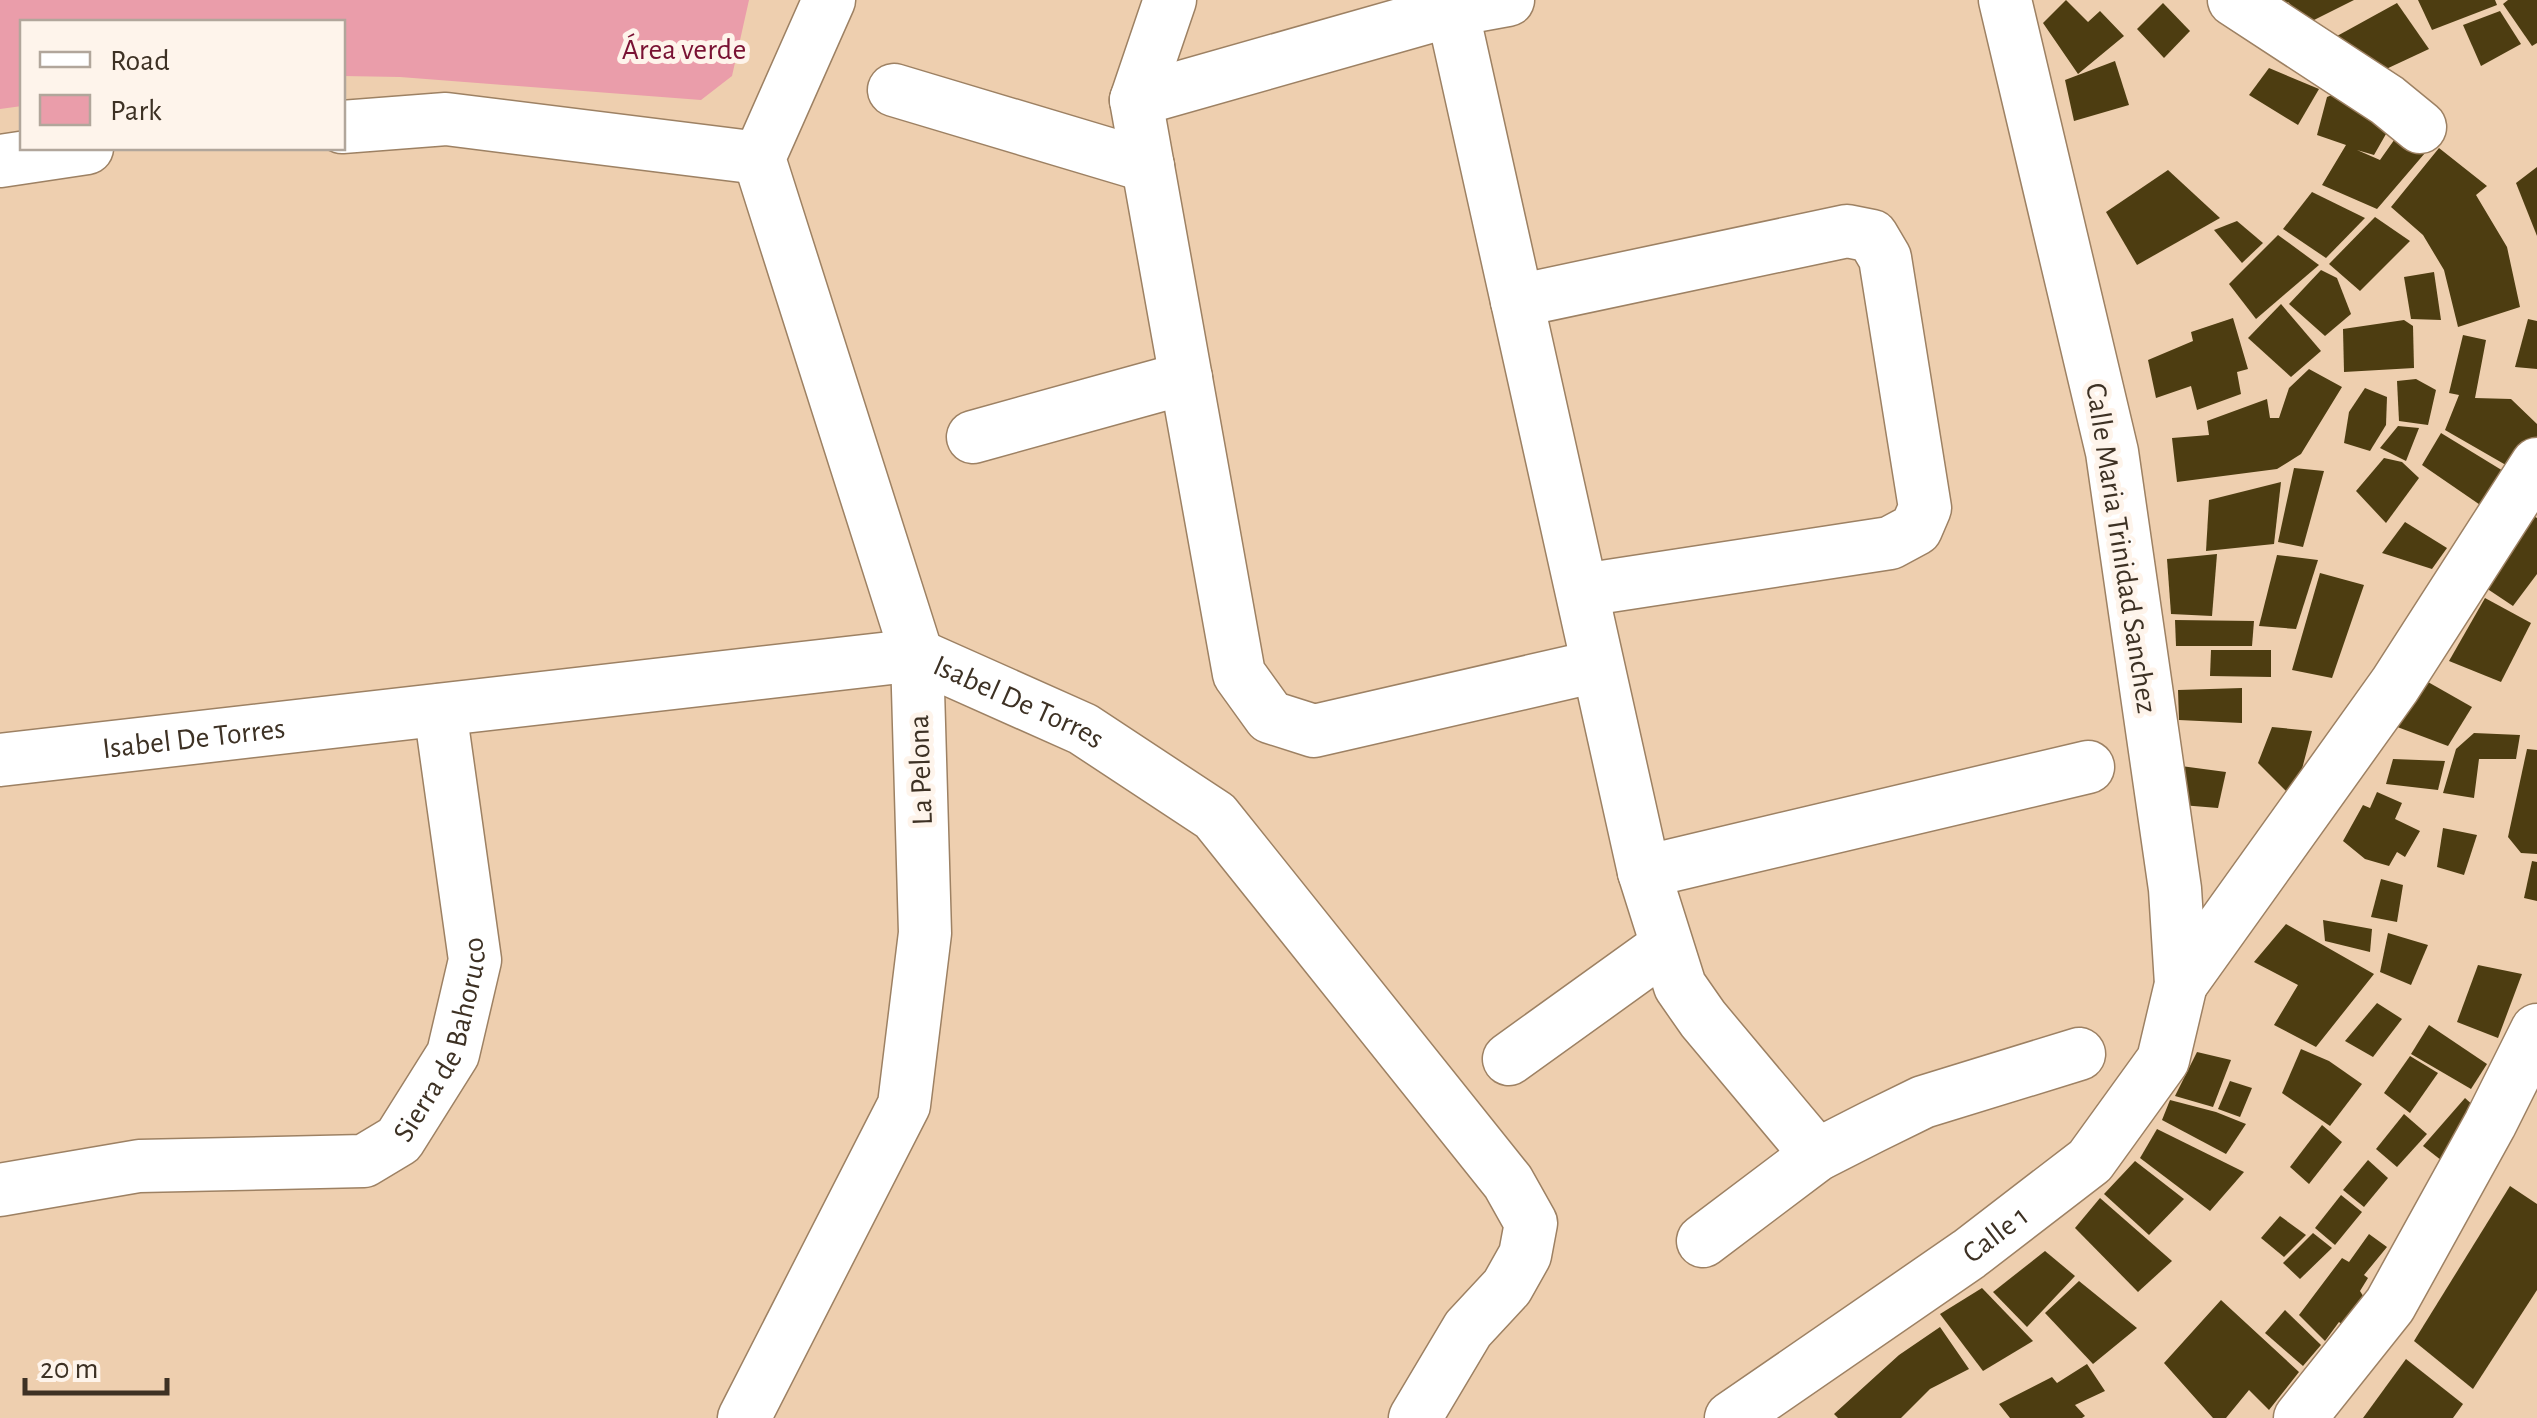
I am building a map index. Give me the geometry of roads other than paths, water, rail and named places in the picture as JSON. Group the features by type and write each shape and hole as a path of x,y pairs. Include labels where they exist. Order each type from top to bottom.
{"street":[{"path":"345,127 446,119 759,158 828,0"},
{"path":"1170,0 1136,100 1239,674 1270,717 1314,731 1597,666"},
{"path":"1136,100 1452,5 1508,0"},
{"name":"Calle Maria Trinidad Sanchez","path":"2006,0 2112,452 2176,889 2181,984"},
{"path":"2234,0 2386,100 2420,127"},
{"path":"1452,5 1597,666 1644,872 1666,946 1680,986 1703,1019 1817,1154"},
{"path":"894,90 1148,166"},
{"path":"0,161 74,150"},
{"name":"La Pelona","path":"744,1418 904,1104 925,934 918,656 759,158"},
{"path":"1517,301 1847,231 1872,236 1885,258 1925,508 1916,529 1890,543 1583,590"},
{"path":"973,437 1186,378"},
{"path":"2181,984 2395,685 2537,464"},
{"name":"Isabel De Torres","path":"0,760 918,656 1083,729 1214,816 1508,1182 1531,1223 1525,1255 1507,1286 1468,1329 1415,1418"},
{"name":"Sierra de Bahoruco","path":"0,1190 139,1166 364,1161 400,1140 452,1054 475,960 440,710"},
{"path":"1644,872 2088,767"},
{"path":"1509,1059 1666,946"},
{"name":"Calle 1","path":"1731,1418 1969,1254 2090,1160 2164,1060 2181,984"},
{"path":"2300,1418 2390,1305 2537,1030"},
{"path":"1703,1242 1817,1154 1923,1102 2079,1054"}],"park label":[{"name":"Área verde","path":"684,49"}]}
